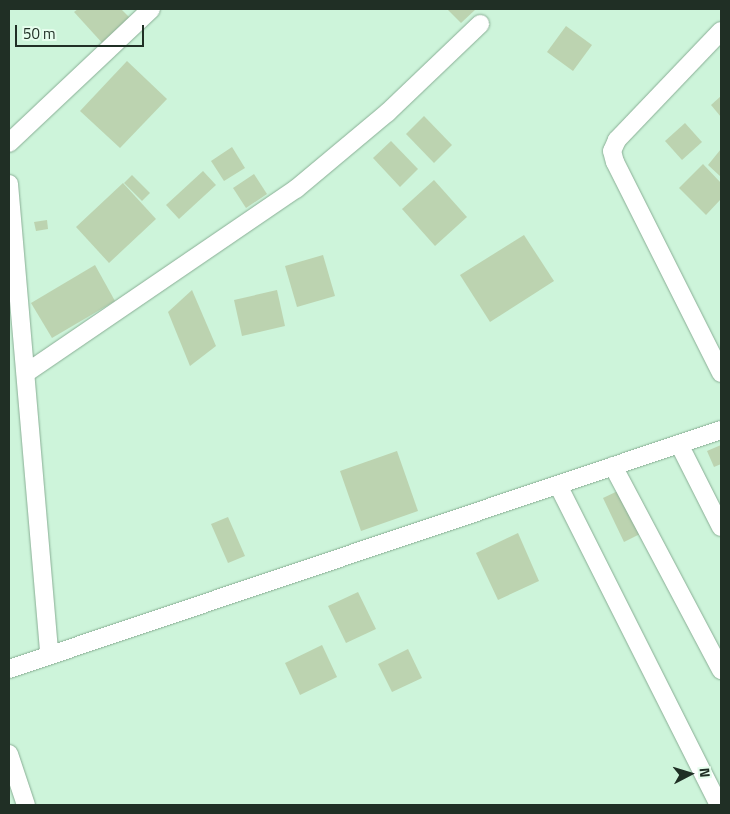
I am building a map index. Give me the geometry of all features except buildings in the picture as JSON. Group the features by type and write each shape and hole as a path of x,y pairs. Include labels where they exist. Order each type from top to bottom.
{"street":[{"path":"9,143 151,9"},
{"path":"26,373 296,189 387,113 480,24"},
{"path":"721,31 617,140 612,151 615,162 721,373"},
{"path":"9,184 13,282 26,373 49,655"},
{"path":"9,669 721,430"},
{"path":"680,444 721,526"},
{"path":"613,466 721,670"},
{"path":"558,485 719,805"},
{"path":"9,754 26,805"}]}
